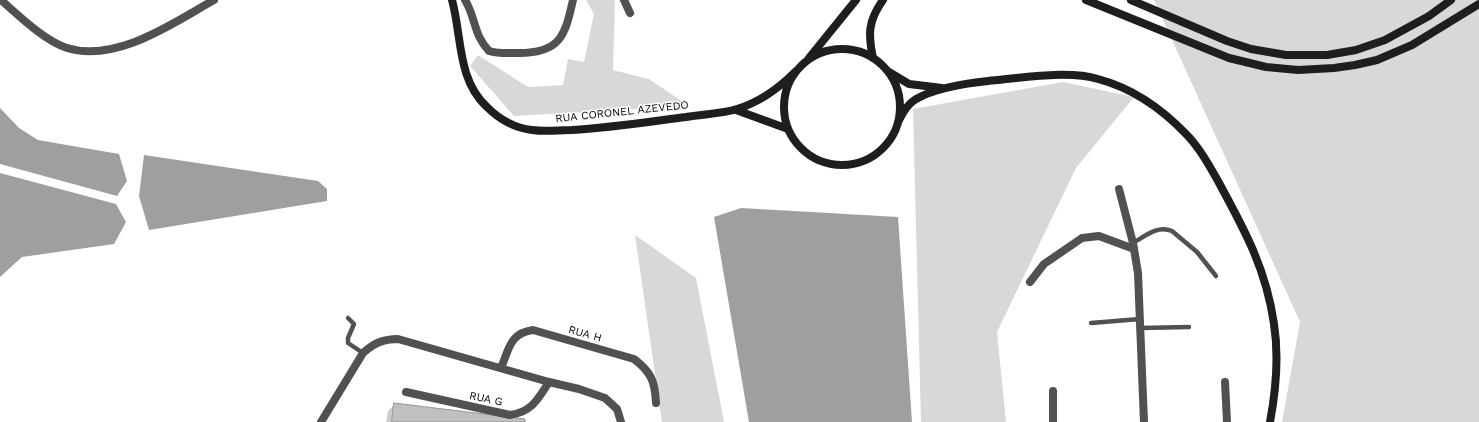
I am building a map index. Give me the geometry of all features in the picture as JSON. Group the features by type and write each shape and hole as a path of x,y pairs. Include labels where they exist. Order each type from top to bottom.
{"main road":[{"name":"RUA CORONEL AZEVEDO","path":"452,0 467,79 477,96 487,107 510,123 522,128 540,131 584,129 736,110"},
{"path":"736,110 768,95 795,72 808,60 856,0"},
{"path":"873,58 869,40 870,30 877,9 883,0"},
{"path":"1086,0 1236,60 1266,67 1298,70 1334,68 1377,60 1412,45 1479,4"},
{"path":"1131,0 1222,39 1251,49 1286,55 1327,55 1348,52 1385,40 1430,16 1451,0"},
{"path":"808,60 823,52 840,49 857,51 873,58 888,72 909,84 945,88"},
{"path":"795,72 788,85 784,99 784,114 788,129 796,143 807,154 837,165 853,164 868,158 881,150 892,137 907,106 913,100 945,88 1024,78 1060,75 1088,76 1109,82 1139,95 1187,134 1205,159 1240,220 1258,261 1263,274 1276,339 1276,390 1270,422"},
{"path":"888,72 896,87 900,105 898,122"},
{"path":"736,110 788,129"}],"street":[{"path":"1,0 46,37 67,48 86,51 123,47 143,40 214,0"},
{"path":"465,0 470,8 479,38 489,51 498,53 530,53 546,50 554,46 565,28 573,0"},
{"path":"624,0 630,13"},
{"path":"1119,189 1134,246 1139,282 1144,422"},
{"path":"1030,282 1044,264 1082,238 1099,236 1134,246"},
{"name":"RUA H","path":"501,368 512,342 517,335 524,331 533,330 634,359 646,368 652,378 656,403"},
{"path":"321,422 363,353 373,344 386,339 398,339 549,382 579,389 605,398 617,409 621,422"},
{"name":"RUA G","path":"406,392 510,415 522,412 532,407 549,382"},
{"path":"1225,382 1227,422"},
{"path":"1053,391 1053,422"}],"lane":[{"path":"1134,246 1158,229 1172,231 1198,252 1216,276"},
{"path":"348,318 354,324 348,338 348,343 363,353"},
{"path":"1091,323 1140,319"},
{"path":"1141,328 1189,327"}],"shaded area":[{"path":"586,0 615,0 613,70 649,79 689,106 514,116 470,66 478,55 528,87 563,85 568,59 584,62 594,14"},
{"path":"1154,0 1479,0 1479,422 1282,422 1300,322"},
{"path":"1063,82 1134,97 1076,168 997,332 1006,422 921,422 913,109"},
{"path":"0,108 19,128 38,140 119,154 127,181 117,196 0,164"},
{"path":"144,155 318,181 327,189 327,201 149,230 139,196"},
{"path":"0,173 116,204 126,222 114,244 22,257 0,277"},
{"path":"741,208 898,217 912,422 749,422 714,217"},
{"path":"635,235 696,278 724,422 662,422"}],"building":[{"path":"394,403 525,419 525,422 392,422"}]}
